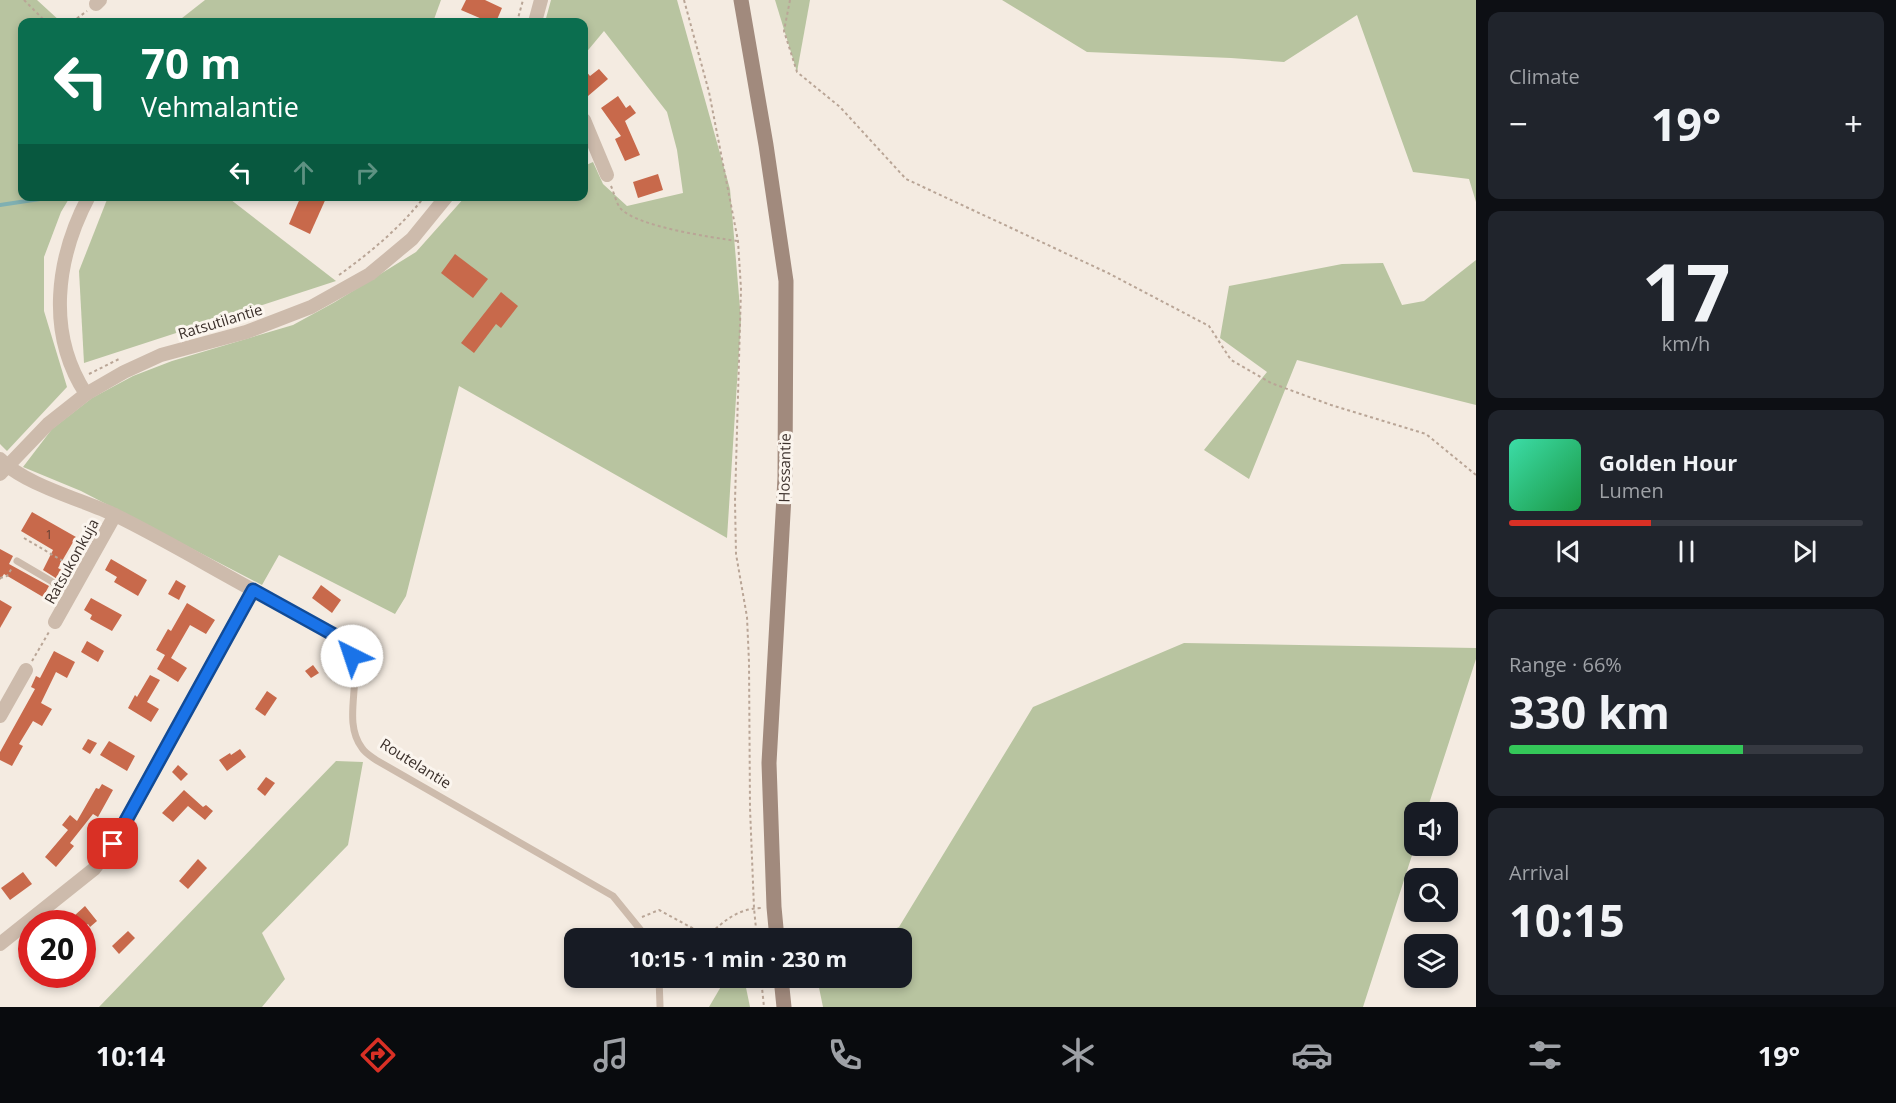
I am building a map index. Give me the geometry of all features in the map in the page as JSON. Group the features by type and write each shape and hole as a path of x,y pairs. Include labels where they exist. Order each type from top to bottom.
{"main road":[{"name":"Hossantie","path":"741,0 786,281 785,478 769,763 776,928"},
{"path":"782,988 784,1007"}],"street":[{"path":"536,18 541,0"},
{"path":"588,130 607,175"},
{"path":"86,201 66,250 60,285 61,323 66,352 86,394"},
{"name":"Ratsutilantie","path":"2,467 48,423 86,394 124,372 160,355 246,332 311,308 369,274 412,239 443,201"},
{"name":"Routelantie","path":"2,467 115,515 253,590"},
{"name":"Ratsukonkuja","path":"55,622 115,515"},
{"path":"0,944 94,869 113,844 253,590"},
{"path":"1,712 26,670"}],"lane":[{"path":"16,561 70,595"},
{"name":"Routelantie","path":"253,590 338,637 348,646 355,676 352,705 354,728 361,747 376,760 613,896 640,928"},
{"path":"659,988 660,1006"}],"path":[{"path":"24,0 42,18"},
{"path":"518,18 523,0"},
{"path":"684,0 709,92 738,241 741,301 735,501 736,554 748,628 750,808 756,928"},
{"path":"790,0 784,31 797,72 840,106 906,179 1108,273 1209,326 1231,360 1271,383 1331,405 1426,434 1476,475"},
{"path":"77,18 98,2"},
{"path":"607,175 619,206 633,219 700,236 738,241"},
{"path":"332,279 385,239 421,201"},
{"path":"78,381 128,355"},
{"path":"24,538 83,573"},
{"path":"0,578 9,574 16,561"},
{"path":"26,670 55,622"},
{"path":"634,920 659,910 707,936 731,915 754,908 774,907"},
{"path":"762,988 764,1007"}],"green space":[{"path":"0,0 37,0 57,18 18,18 18,201 68,201 61,212 44,257 44,311 67,387 7,451 0,444"},
{"path":"205,0 441,0 434,18 182,18"},
{"path":"551,0 677,0 730,189 741,320 727,538 459,386 406,596 395,614 279,555 262,585 81,491 23,467 52,429 92,398 133,376 172,361 293,325 416,252 461,201 588,201 588,164 593,162 603,184 627,206 683,193 677,150 667,112 604,31 588,50 588,18 546,18"},
{"path":"775,0 810,0 797,72"},
{"path":"1002,0 1476,0 1476,202 1469,179 1413,172 1357,15 1284,62 1087,52"},
{"path":"106,201 232,201 336,281 84,363 79,271"},
{"path":"1476,260 1476,405 1297,360 1249,479 1204,450 1267,372 1220,338 1229,286 1342,264 1383,263 1402,305 1424,301"},
{"path":"1184,643 1476,648 1476,659 1430,802 1404,802 1404,856 1412,856 1408,868 1404,868 1404,880 1363,1007 823,1007 819,988 912,988 912,928 897,928 1033,707"},
{"path":"336,761 363,762 348,845 262,933 285,979 262,1007 99,1007"},
{"path":"720,988 746,988 750,1007 709,1007"}],"building":[{"path":"466,0 485,0 502,8 498,18 480,18 461,10"},
{"path":"599,69 608,79 588,96 588,74 590,76"},
{"path":"618,96 626,108 630,105 636,113 625,121 640,155 625,161 615,139 621,136 601,108"},
{"path":"658,174 663,190 638,198 633,182"},
{"path":"299,201 325,201 310,234 289,224"},
{"path":"455,254 488,279 473,298 441,273"},
{"path":"501,292 518,306 501,328 496,324 474,353 461,343"},
{"path":"32,512 76,537 58,568 67,573 62,582 43,570 53,550 21,531"},
{"path":"0,549 13,556 9,564 49,586 43,597 4,574 0,580"},
{"path":"111,559 147,580 138,596 114,582 117,577 105,570"},
{"path":"176,580 186,586 179,600 168,594"},
{"path":"321,585 341,600 332,613 312,598"},
{"path":"91,598 122,615 112,631 90,619 92,615 84,610"},
{"path":"0,600 12,607 0,628"},
{"path":"187,603 215,620 206,634 190,625 171,658 187,668 178,682 157,669 165,655 156,650 168,629 171,631"},
{"path":"87,641 104,651 98,662 81,652"},
{"path":"54,651 75,662 67,678 56,672 41,703 52,709 42,726 33,721 19,744 23,746 12,766 0,760 0,752 35,689 31,687 36,676 40,678"},
{"path":"313,665 319,673 311,678 305,671"},
{"path":"150,675 160,680 147,702 159,709 151,722 128,708"},
{"path":"267,691 277,698 265,716 255,709"},
{"path":"88,739 97,743 90,754 82,749"},
{"path":"109,741 135,756 127,771 100,755"},
{"path":"240,749 246,757 227,771 219,760"},
{"path":"178,765 188,774 181,781 172,772"},
{"path":"266,777 275,783 265,796 257,789"},
{"path":"102,784 113,790 98,817 93,814 70,843 74,846 56,867 45,857 68,830 62,825 70,815 77,821 96,788 99,789"},
{"path":"184,790 203,807 206,805 213,811 205,820 188,806 173,822 162,813"},
{"path":"198,859 207,868 188,889 179,881"},
{"path":"23,872 32,884 10,900 1,888"},
{"path":"128,931 135,938 119,954 112,946"}],"waterway":[{"path":"0,205 27,201"}],"route":[{"path":"113,844 253,590 338,637 348,646 352,656"}]}
